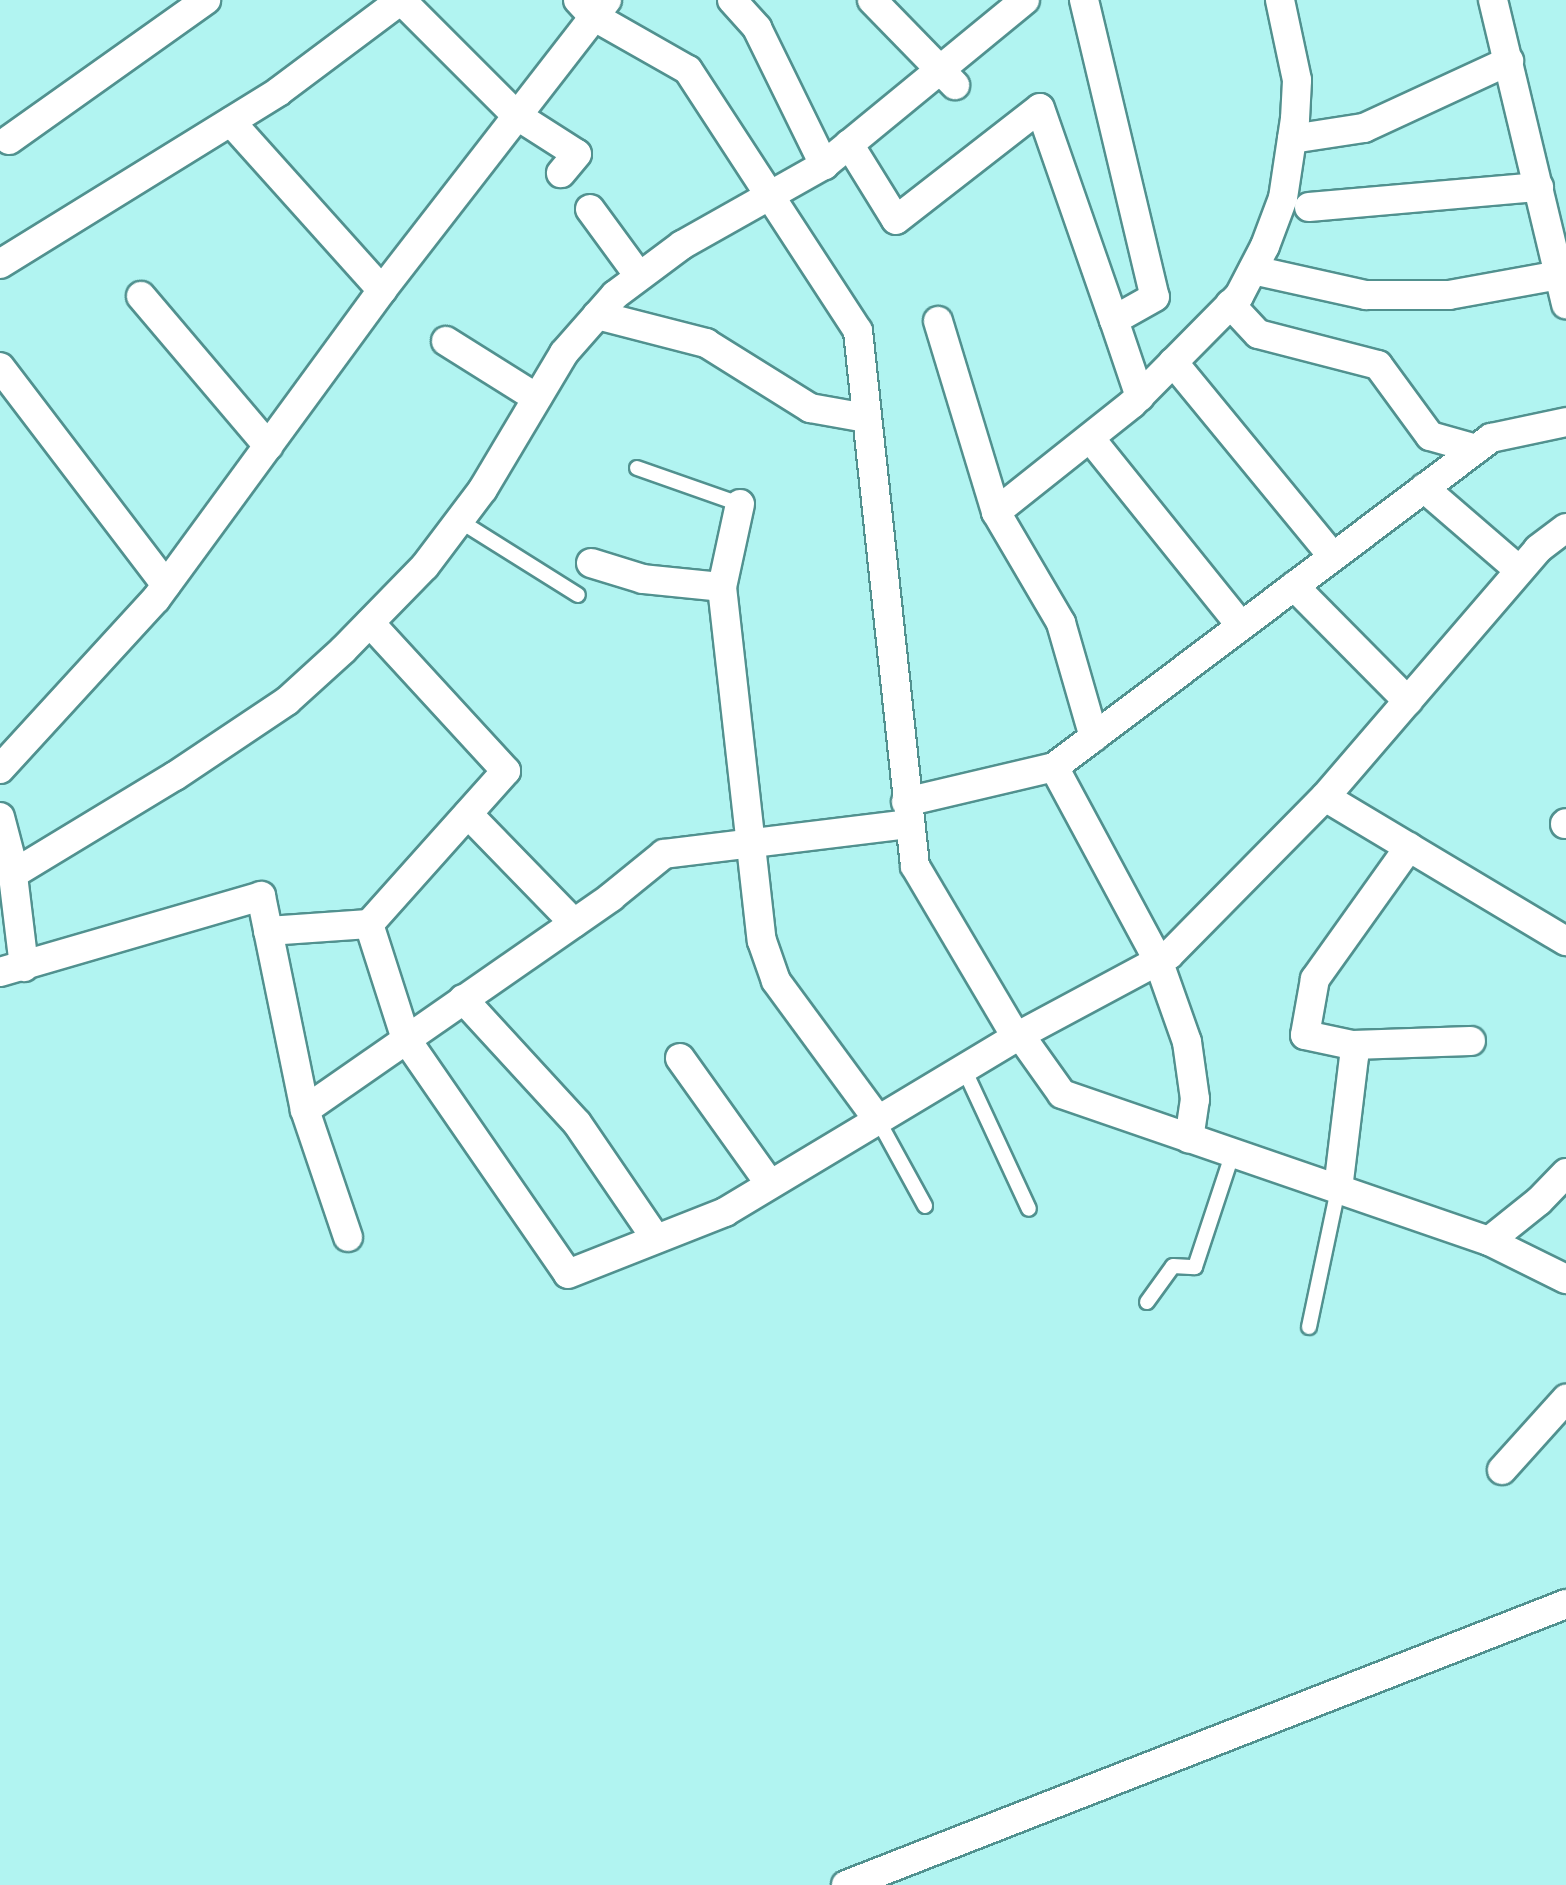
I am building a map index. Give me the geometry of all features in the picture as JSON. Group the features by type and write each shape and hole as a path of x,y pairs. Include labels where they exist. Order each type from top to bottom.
{"street":[{"path":"9,140 206,0"},
{"path":"0,264 231,122 401,0 516,116 577,154 561,173"},
{"path":"733,0 757,28 824,165"},
{"path":"872,0 947,76"},
{"path":"13,874 175,776 286,701 370,623 425,566 460,521 564,353 597,315 639,276 682,245 771,199 824,165 849,144 947,76 1025,0"},
{"path":"1084,0 1155,297 1114,320"},
{"path":"996,512 1140,397 1230,304 1253,270 1283,198 1292,139 1297,80 1280,0"},
{"path":"1493,0 1510,61 1566,304"},
{"path":"0,769 166,585 382,290 516,116 592,5 688,70 858,331 907,813 915,866 1018,1036 1062,1094 1489,1241 1566,1279"},
{"path":"1292,139 1364,128 1510,61"},
{"path":"849,144 896,219 1040,108 1140,397"},
{"path":"231,122 382,290"},
{"path":"1309,207 1539,187"},
{"path":"590,209 639,276"},
{"path":"1253,270 1366,295 1449,295 1559,275"},
{"path":"141,296 268,446"},
{"path":"1230,304 1258,334 1378,365 1430,436 1476,449"},
{"path":"597,315 706,343 810,408 866,418"},
{"path":"938,321 996,512 1061,623 1094,737"},
{"path":"446,341 537,398"},
{"path":"1173,362 1333,557"},
{"path":"0,367 166,585"},
{"path":"304,1110 574,922 664,855 751,844 907,813 1054,767 1491,438 1566,422"},
{"path":"1090,438 1241,626"},
{"path":"1424,488 1519,570"},
{"path":"740,504 722,587 762,941 776,981 878,1120"},
{"path":"369,924 406,1039 568,1275 725,1212 1018,1036 1158,960 1325,797 1519,570 1566,528"},
{"path":"591,563 643,579 722,587"},
{"path":"1294,586 1408,701"},
{"path":"268,931 369,924 506,771 370,623"},
{"path":"1054,767 1158,960 1187,1042 1195,1099 1189,1139"},
{"path":"1325,797 1566,941"},
{"path":"467,814 574,922"},
{"path":"0,817 13,874 12,970 261,896 304,1110 348,1237"},
{"path":"1409,847 1315,979 1306,1035 1352,1045 1471,1041"},
{"path":"463,999 577,1123 656,1239"},
{"path":"1338,1189 1352,1045"},
{"path":"680,1058 770,1185"},
{"path":"1489,1241 1539,1201 1566,1172"},
{"path":"1502,1470 1566,1399"},
{"path":"846,1885 1566,1604"}],"lane":[{"path":"638,468 740,504"},
{"path":"460,521 578,595"},
{"path":"964,1069 1029,1209"},
{"path":"878,1120 925,1206"},
{"path":"1147,1303 1173,1266 1195,1268 1233,1152"},
{"path":"1310,1327 1338,1189"}]}
